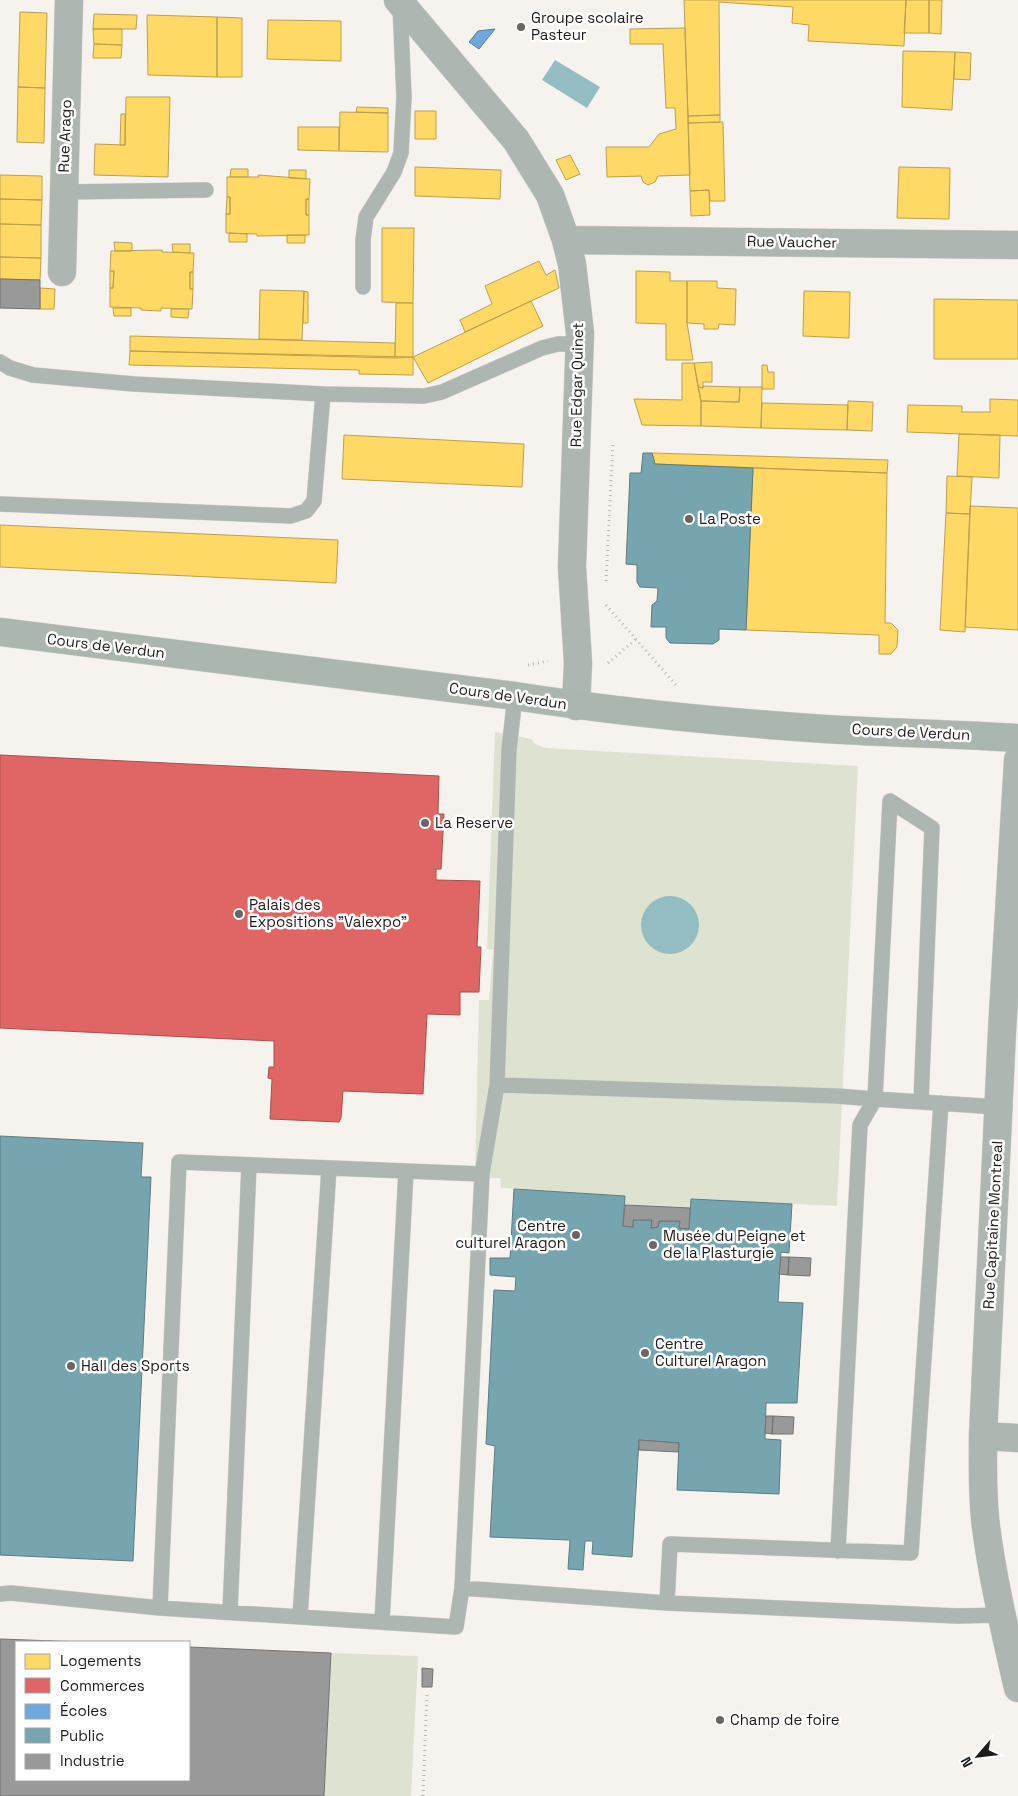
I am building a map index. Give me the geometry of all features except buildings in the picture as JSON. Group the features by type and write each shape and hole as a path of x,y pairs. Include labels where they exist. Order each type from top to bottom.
{"main road":[{"name":"Cours de Verdun","path":"0,632 683,718 827,729 1018,738"}],"street":[{"name":"Rue Arago","path":"62,272 69,0"},
{"name":"Rue Edgar Quinet","path":"399,1 516,140 550,195 566,240 572,264 580,332 572,567 578,663 576,706"},
{"name":"Rue Vaucher","path":"566,240 1018,245"},
{"name":"Rue Capitaine Montreal","path":"1018,760 1010,1032 998,1107 983,1436 983,1484 986,1525 1002,1615 1018,1688"},
{"path":"983,1436 1018,1438"}],"lane":[{"path":"363,287 363,240 366,217 394,172 401,154 404,97 399,1"},
{"path":"63,192 206,190"},
{"path":"0,362 10,368 33,376 134,384 323,394 424,396 442,392 542,348 558,344 580,344"},
{"path":"0,504 291,516 306,510 314,501 323,394"},
{"path":"0,1594 10,1592 160,1608 456,1627 462,1588 482,1174 497,1085 509,750 516,696"},
{"path":"838,1550 860,1124 875,1099 890,801 932,828 921,1102"},
{"path":"497,1085 837,1096 998,1107"},
{"path":"667,1603 670,1544 911,1553 942,1104"},
{"path":"160,1608 179,1162 482,1174"},
{"path":"230,1612 249,1165"},
{"path":"300,1617 329,1168"},
{"path":"382,1622 406,1171"},
{"path":"462,1588 667,1603 958,1616 1002,1615"}],"path":[{"path":"606,583 613,444"},
{"path":"605,603 683,694 683,718"},
{"path":"423,1796 427,1694"}],"green space":[{"path":"495,732 531,739 535,744 545,748 858,766 837,1206 691,1199 690,1208 625,1205 625,1196 501,1188 500,1178 475,1178 479,1000 489,1000 493,950 487,949"},
{"path":"331,1653 418,1656 411,1796 324,1796"}],"water":[{"path":"555,60 600,87 587,108 542,80"},
{"path":"670,896 681,898 691,904 697,914 699,925 697,936 691,946 681,952 670,954 659,952 649,946 643,936 641,925 643,914 649,904 659,898"}],"place":[{"name":"Groupe scolaire Pasteur","path":"521,27"},
{"name":"La Poste","path":"689,519"},
{"name":"La Reserve","path":"425,823"},
{"name":"Palais des Expositions \"Valexpo\"","path":"239,914"},
{"name":"Centre culturel Aragon","path":"576,1235"},
{"name":"Musée du Peigne et de la Plasturgie","path":"653,1245"},
{"name":"Centre Culturel Aragon","path":"645,1353"},
{"name":"Hall des Sports","path":"71,1366"},
{"name":"Champ de foire","path":"720,1720"}]}
